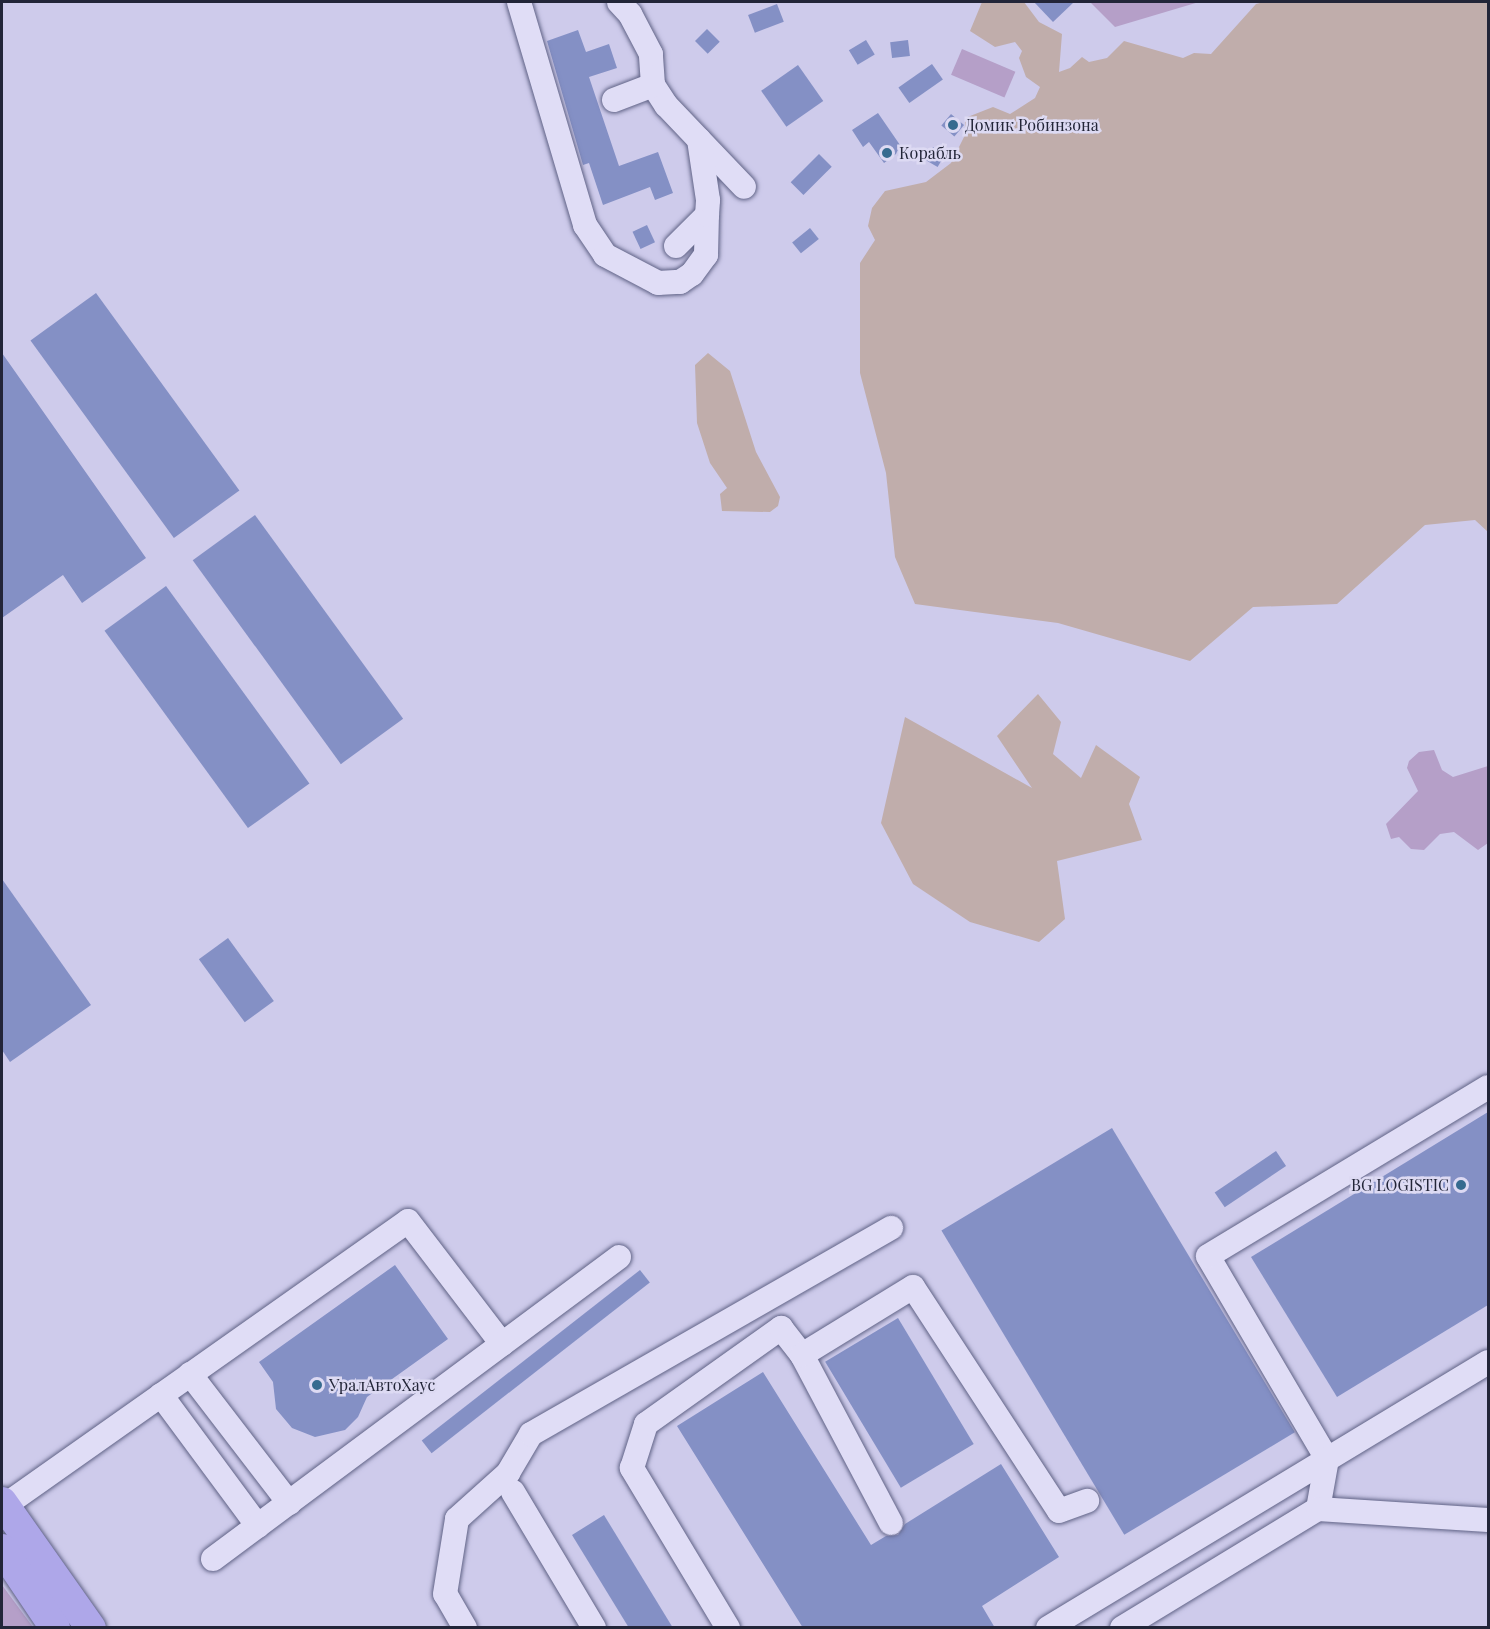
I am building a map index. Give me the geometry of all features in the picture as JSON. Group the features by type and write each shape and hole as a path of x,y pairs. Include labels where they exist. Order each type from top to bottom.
{"main road":[{"path":"3,1504 91,1628"},
{"path":"2,1549 55,1628"}],"lane":[{"path":"519,2 585,225 605,255 658,283 680,282 692,274 706,255 708,200 699,140"},
{"path":"619,2 630,14 651,54 653,85 699,140 744,188"},
{"path":"614,100 653,85"},
{"path":"676,246 707,215"},
{"path":"1318,1509 1327,1459 1208,1256 1488,1087"},
{"path":"3,1504 408,1221 502,1344"},
{"path":"465,1628 446,1594 457,1519 508,1473 531,1434 891,1228"},
{"path":"213,1559 619,1257"},
{"path":"802,1355 913,1287 1059,1511 1087,1501"},
{"path":"728,1628 632,1468 646,1425 781,1329 802,1355 891,1523"},
{"path":"1048,1628 1488,1362"},
{"path":"190,1374 289,1503"},
{"path":"161,1395 258,1526"},
{"path":"513,1492 594,1628"},
{"path":"1122,1628 1318,1509 1488,1520"}],"shaded area":[{"path":"982,2 1024,2 1039,22 1062,34 1059,72 1070,68 1082,57 1089,62 1107,58 1124,41 1183,58 1194,53 1211,54 1256,4 1264,2 1488,2 1488,532 1475,520 1425,525 1337,604 1253,607 1190,661 1058,623 915,604 895,557 886,473 860,373 860,263 875,240 868,226 872,208 885,191 926,182 951,163 965,135 965,118 993,107 1010,114 1035,98 1040,87 1026,77 1019,58 1022,51 1015,42 995,47 970,31"},
{"path":"1090,2 1199,2 1115,27"},
{"path":"962,49 1015,72 1004,97 951,75"},
{"path":"708,353 730,371 756,452 780,497 778,506 770,512 722,511 720,494 727,488 710,463 697,423 695,365"},
{"path":"1038,694 1061,722 1053,754 1081,778 1096,745 1140,777 1129,804 1142,840 1057,861 1065,919 1039,942 970,922 913,884 881,823 905,717 1032,788 997,736"},
{"path":"1434,750 1442,770 1453,777 1488,766 1488,843 1478,850 1454,832 1440,834 1424,850 1411,849 1399,837 1391,839 1386,824 1418,791 1407,768 1409,761 1419,752"},
{"path":"2,1585 33,1627 2,1627"}],"building":[{"path":"1034,2 1074,2 1053,22"},
{"path":"777,4 784,22 755,33 748,15"},
{"path":"707,29 720,42 708,54 695,41"},
{"path":"578,30 586,52 609,44 617,68 589,77 619,166 658,152 673,193 655,200 650,187 603,205 589,163 583,165 547,41"},
{"path":"866,40 875,55 858,65 849,50"},
{"path":"908,40 910,56 892,58 890,42"},
{"path":"932,64 943,80 909,103 898,88"},
{"path":"798,65 823,101 786,127 761,91"},
{"path":"878,113 900,145 896,154 884,163 869,142 863,147 852,130"},
{"name":"Домик Робинзона","path":"951,114 964,125 954,136 941,125"},
{"path":"933,147 945,154 938,167 926,160"},
{"path":"819,154 832,167 803,195 791,182"},
{"path":"647,225 655,242 641,249 632,232"},
{"path":"810,228 819,239 801,253 792,242"},
{"path":"96,293 239,490 174,538 30,341"},
{"path":"2,353 146,558 82,603 63,575 2,618"},
{"path":"255,515 403,719 341,764 193,560"},
{"path":"166,586 309,783 248,828 105,631"},
{"path":"2,879 91,1005 10,1062 2,1050"},
{"path":"228,938 274,1001 245,1022 199,959"},
{"path":"1488,1112 1488,1305 1337,1397 1251,1257"},
{"path":"1112,1128 1295,1432 1124,1535 941,1230"},
{"path":"1276,1151 1286,1166 1225,1207 1215,1192"},
{"path":"395,1265 448,1339 367,1397 358,1417 345,1430 315,1437 292,1428 276,1409 273,1382 259,1362"},
{"path":"640,1270 650,1283 432,1453 422,1441"},
{"path":"898,1318 974,1444 901,1488 825,1362"},
{"path":"763,1372 871,1545 886,1536 898,1535 905,1524 1001,1464 1059,1557 982,1606 995,1628 803,1628 677,1426"},
{"path":"604,1515 673,1628 629,1628 572,1535"}],"place":[{"name":"Домик Робинзона","path":"953,125"},
{"name":"Корабль","path":"887,153"},
{"name":"BG LOGISTIC","path":"1461,1185"},
{"name":"УралАвтоХаус","path":"317,1385"}]}
